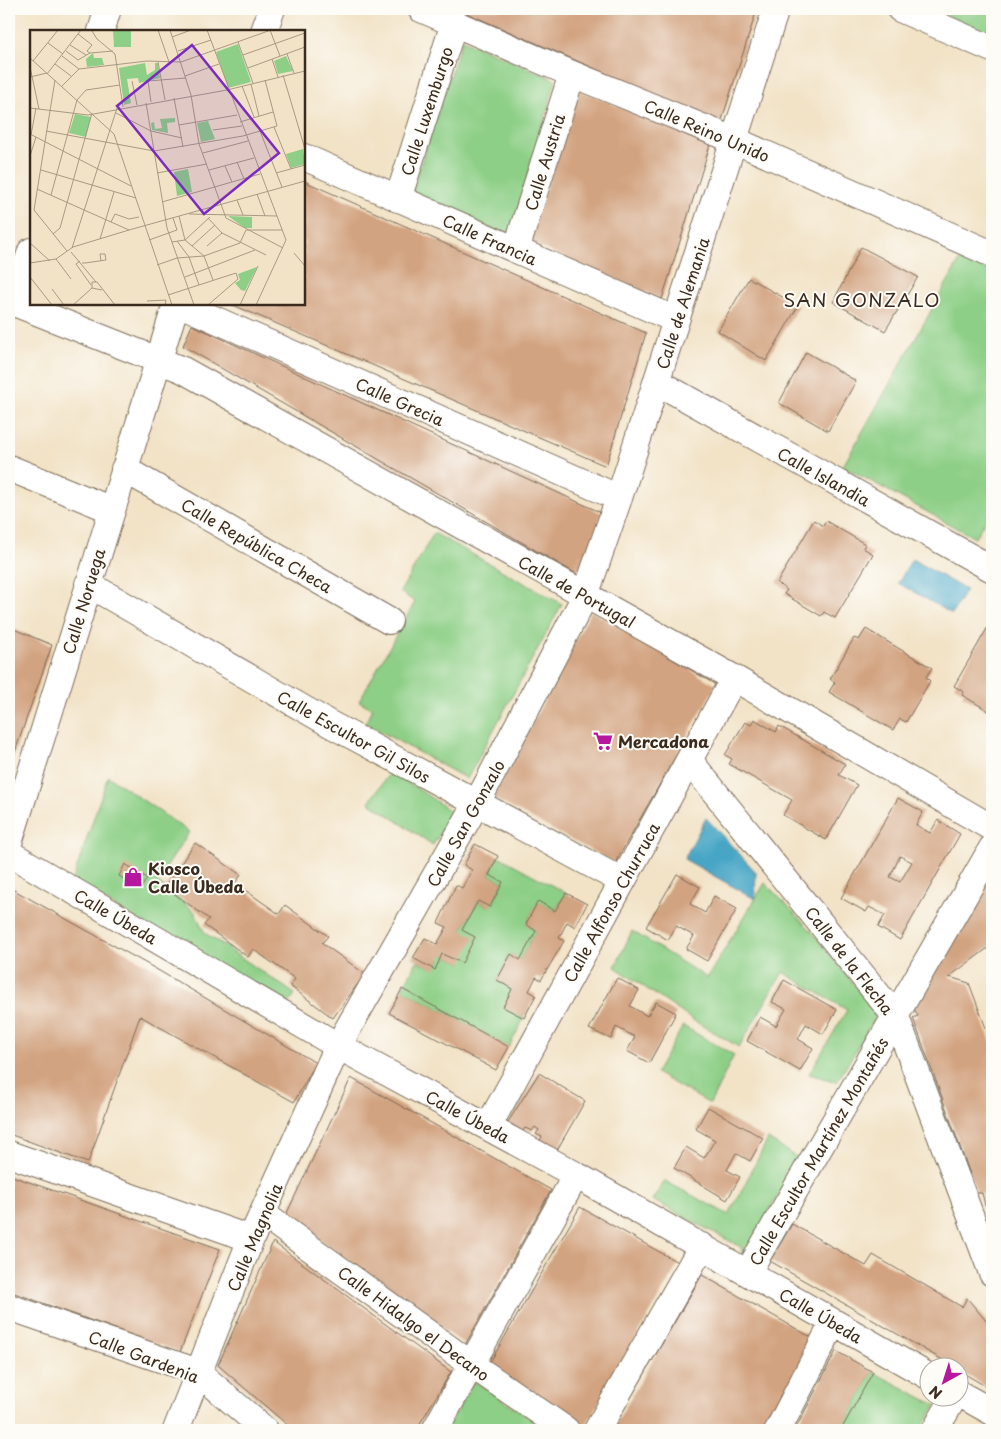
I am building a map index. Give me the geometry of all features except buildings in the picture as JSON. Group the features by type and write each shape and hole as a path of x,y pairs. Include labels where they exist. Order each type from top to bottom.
{"street":[{"path":"101,30 108,9"},
{"path":"264,30 272,9"},
{"name":"Calle Reino Unido","path":"421,9 572,74 734,140 992,254"},
{"name":"Calle de Alemania","path":"586,596 776,9"},
{"path":"900,9 992,49"},
{"name":"Calle Luxemburgo","path":"398,198 454,23"},
{"name":"Calle Austria","path":"516,250 572,74"},
{"name":"Calle Francia","path":"305,157 676,320"},
{"path":"12,302 30,254"},
{"name":"Calle de Portugal","path":"12,302 183,370 734,678 992,828"},
{"name":"Calle Noruega","path":"9,842 157,360 176,305"},
{"name":"Calle Grecia","path":"182,305 619,498"},
{"name":"Calle Islandia","path":"656,382 992,569"},
{"path":"9,468 112,510"},
{"name":"Calle República Checa","path":"124,469 389,620"},
{"name":"Calle Escultor Gil Silos","path":"88,584 330,724 622,881"},
{"name":"Calle San Gonzalo","path":"338,1046 477,803 586,596"},
{"name":"Calle Alfonso Churruca","path":"488,1127 734,678"},
{"name":"Calle de la Flecha","path":"689,760 896,1017 992,1273"},
{"name":"Calle Escultor Martínez Montañés","path":"748,1272 992,848"},
{"name":"Calle Úbeda","path":"9,853 338,1046 576,1175 918,1370"},
{"name":"Calle Magnolia","path":"176,1430 251,1239 338,1046"},
{"path":"9,1154 251,1239"},
{"path":"435,1430 576,1175"},
{"name":"Calle Hidalgo el Decano","path":"263,1214 472,1365 566,1430"},
{"path":"597,1430 702,1246"},
{"name":"Calle Gardenia","path":"9,1307 198,1372 265,1430"},
{"path":"778,1430 833,1323"},
{"path":"968,1399 992,1412"},
{"path":"935,1430 949,1406"}],"green space":[{"path":"933,9 992,9 992,35"},
{"path":"462,40 556,80 510,237 411,193"},
{"path":"961,258 992,272 992,508 975,538 843,466"},
{"path":"434,533 562,604 467,779 365,723 373,709 359,701 415,602 400,592"},
{"path":"391,771 452,812 433,845 369,802"},
{"path":"108,776 189,832 157,882 194,911 205,933 295,994 287,1006 72,882"},
{"path":"498,856 566,893 555,911 538,902 526,924 536,931 520,960 511,954 497,980 512,989 504,1007 524,1018 509,1047 402,989 417,961 435,969 442,954 462,963 462,930 478,901 490,907 503,882 489,875"},
{"path":"765,883 808,927 877,1014 837,1082 809,1074 847,1010 783,972 739,1047 691,1019 615,967 632,931 707,978"},
{"path":"683,1026 734,1055 710,1104 656,1073"},
{"path":"768,1139 799,1159 742,1257 741,1247 652,1200 665,1181 729,1215"},
{"path":"873,1372 918,1396 918,1406 935,1406 921,1430 841,1430"},
{"path":"474,1381 548,1430 446,1430"}],"water":[{"path":"912,559 966,590 952,614 898,583"},
{"path":"706,818 756,872 755,899 684,859"}],"place":[{"name":"Mercadona","path":"603,741"},
{"name":"Kiosco Calle Úbeda","path":"133,877"}],"district":[{"name":"SAN GONZALO","path":"862,299"}]}
